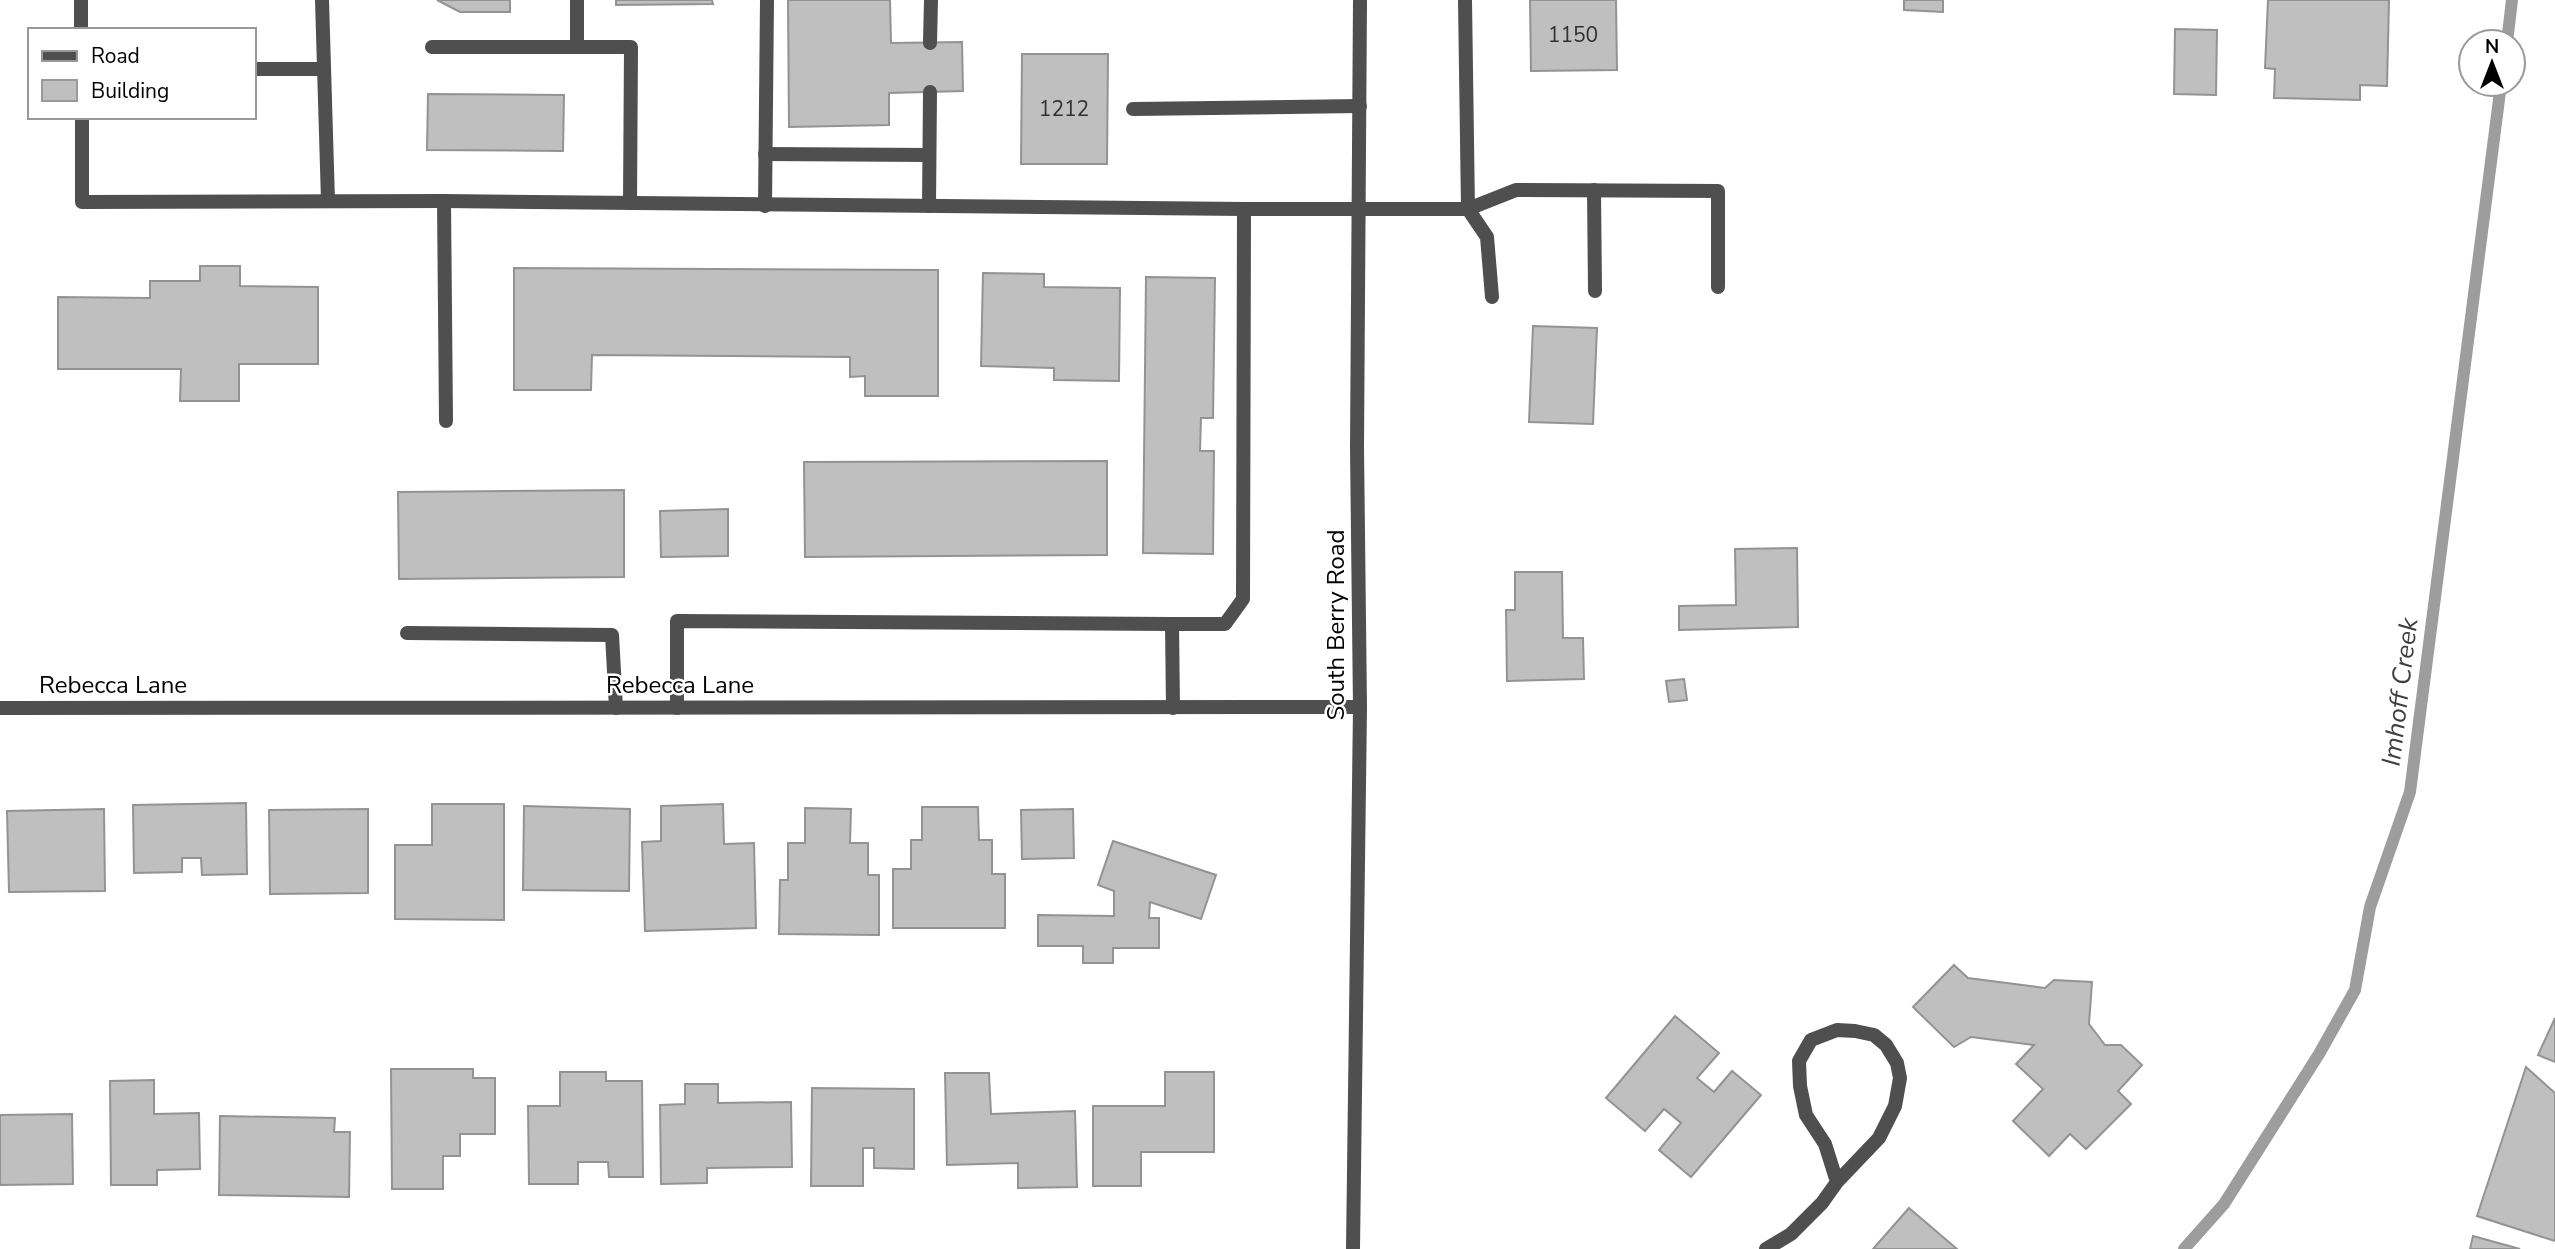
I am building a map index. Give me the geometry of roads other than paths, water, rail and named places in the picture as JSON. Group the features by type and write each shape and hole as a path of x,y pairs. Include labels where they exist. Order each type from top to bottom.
{"street":[{"path":"81,0 82,28"},
{"path":"322,0 328,201"},
{"path":"577,0 577,47"},
{"path":"765,205 767,0"},
{"path":"930,43 931,0"},
{"name":"South Berry Road","path":"1353,1249 1360,706 1357,449 1360,0"},
{"path":"1465,0 1468,209 1487,237 1492,297"},
{"path":"432,47 631,47 630,204"},
{"path":"256,69 324,69"},
{"path":"929,205 930,92"},
{"path":"1133,109 1360,106"},
{"path":"82,119 82,202 444,201 1468,209 1516,190 1718,191 1718,287"},
{"path":"765,154 929,155"},
{"path":"1594,190 1595,291"},
{"path":"444,201 446,421"},
{"path":"677,708 677,621 1225,624 1243,599 1244,209"},
{"path":"1172,624 1173,708"},
{"path":"407,633 612,635 616,708"},
{"name":"Rebecca Lane","path":"0,708 1360,706"},
{"path":"1766,1249 1791,1234 1822,1203 1837,1182 1879,1138 1895,1106 1900,1078 1897,1063 1886,1045 1874,1035 1855,1031 1837,1030 1811,1040 1799,1061 1800,1086 1806,1115 1825,1144 1837,1182"}],"waterway":[{"name":"Imhoff Creek","path":"2509,28 2512,0"},
{"name":"Imhoff Creek","path":"2184,1249 2224,1204 2319,1054 2355,990 2370,907 2410,792 2499,98"}]}
